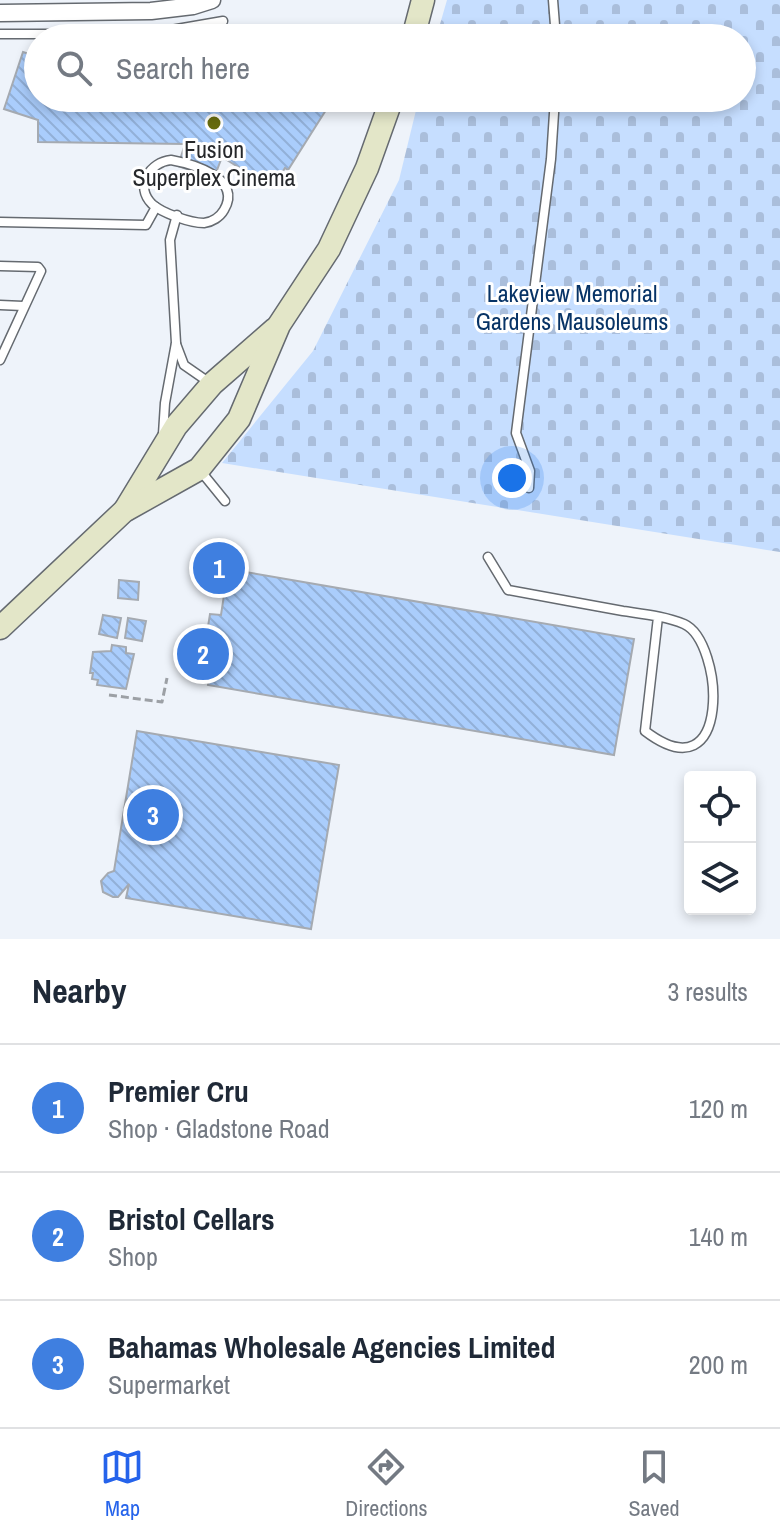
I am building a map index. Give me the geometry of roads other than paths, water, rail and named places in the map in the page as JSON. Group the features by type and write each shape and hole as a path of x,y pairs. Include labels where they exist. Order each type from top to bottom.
{"main road":[{"path":"417,24 423,0"},
{"path":"0,628 124,511 199,469 239,419 279,325 329,249 367,168 387,112"},
{"path":"124,511 176,426 212,384 279,325"},
{"path":"212,384 223,387 235,397 239,419"},
{"path":"162,446 169,458 199,469"}],"street":[{"path":"0,13 151,11 193,6 212,0"}],"lane":[{"path":"553,0 555,24"},
{"path":"206,24 223,21"},
{"path":"0,34 24,34"},
{"path":"529,488 530,471 516,433 551,159 554,112"},
{"path":"163,161 179,161 214,174 225,186 228,200 222,213 201,223 156,207 146,196 144,184 151,167 163,161"},
{"path":"0,222 146,225 156,207"},
{"path":"162,446 165,403 176,343 170,240 177,215"},
{"path":"0,266 40,268 0,360"},
{"path":"0,305 23,306"},
{"path":"176,343 184,365 212,384"},
{"path":"199,469 225,501"},
{"path":"488,557 508,590 658,617 686,625 697,635 706,649 712,689 710,723 705,739 693,747 678,748 660,742 645,731 658,617"}],"place":[{"name":"Fusion Superplex Cinema","path":"214,123"},
{"name":"Premier Cru","path":"219,568"},
{"name":"Bristol Cellars","path":"203,654"},
{"name":"Bahamas Wholesale Agencies Limited","path":"153,815"}],"park label":[{"name":"Lakeview Memorial Gardens Mausoleums","path":"572,308"}]}
